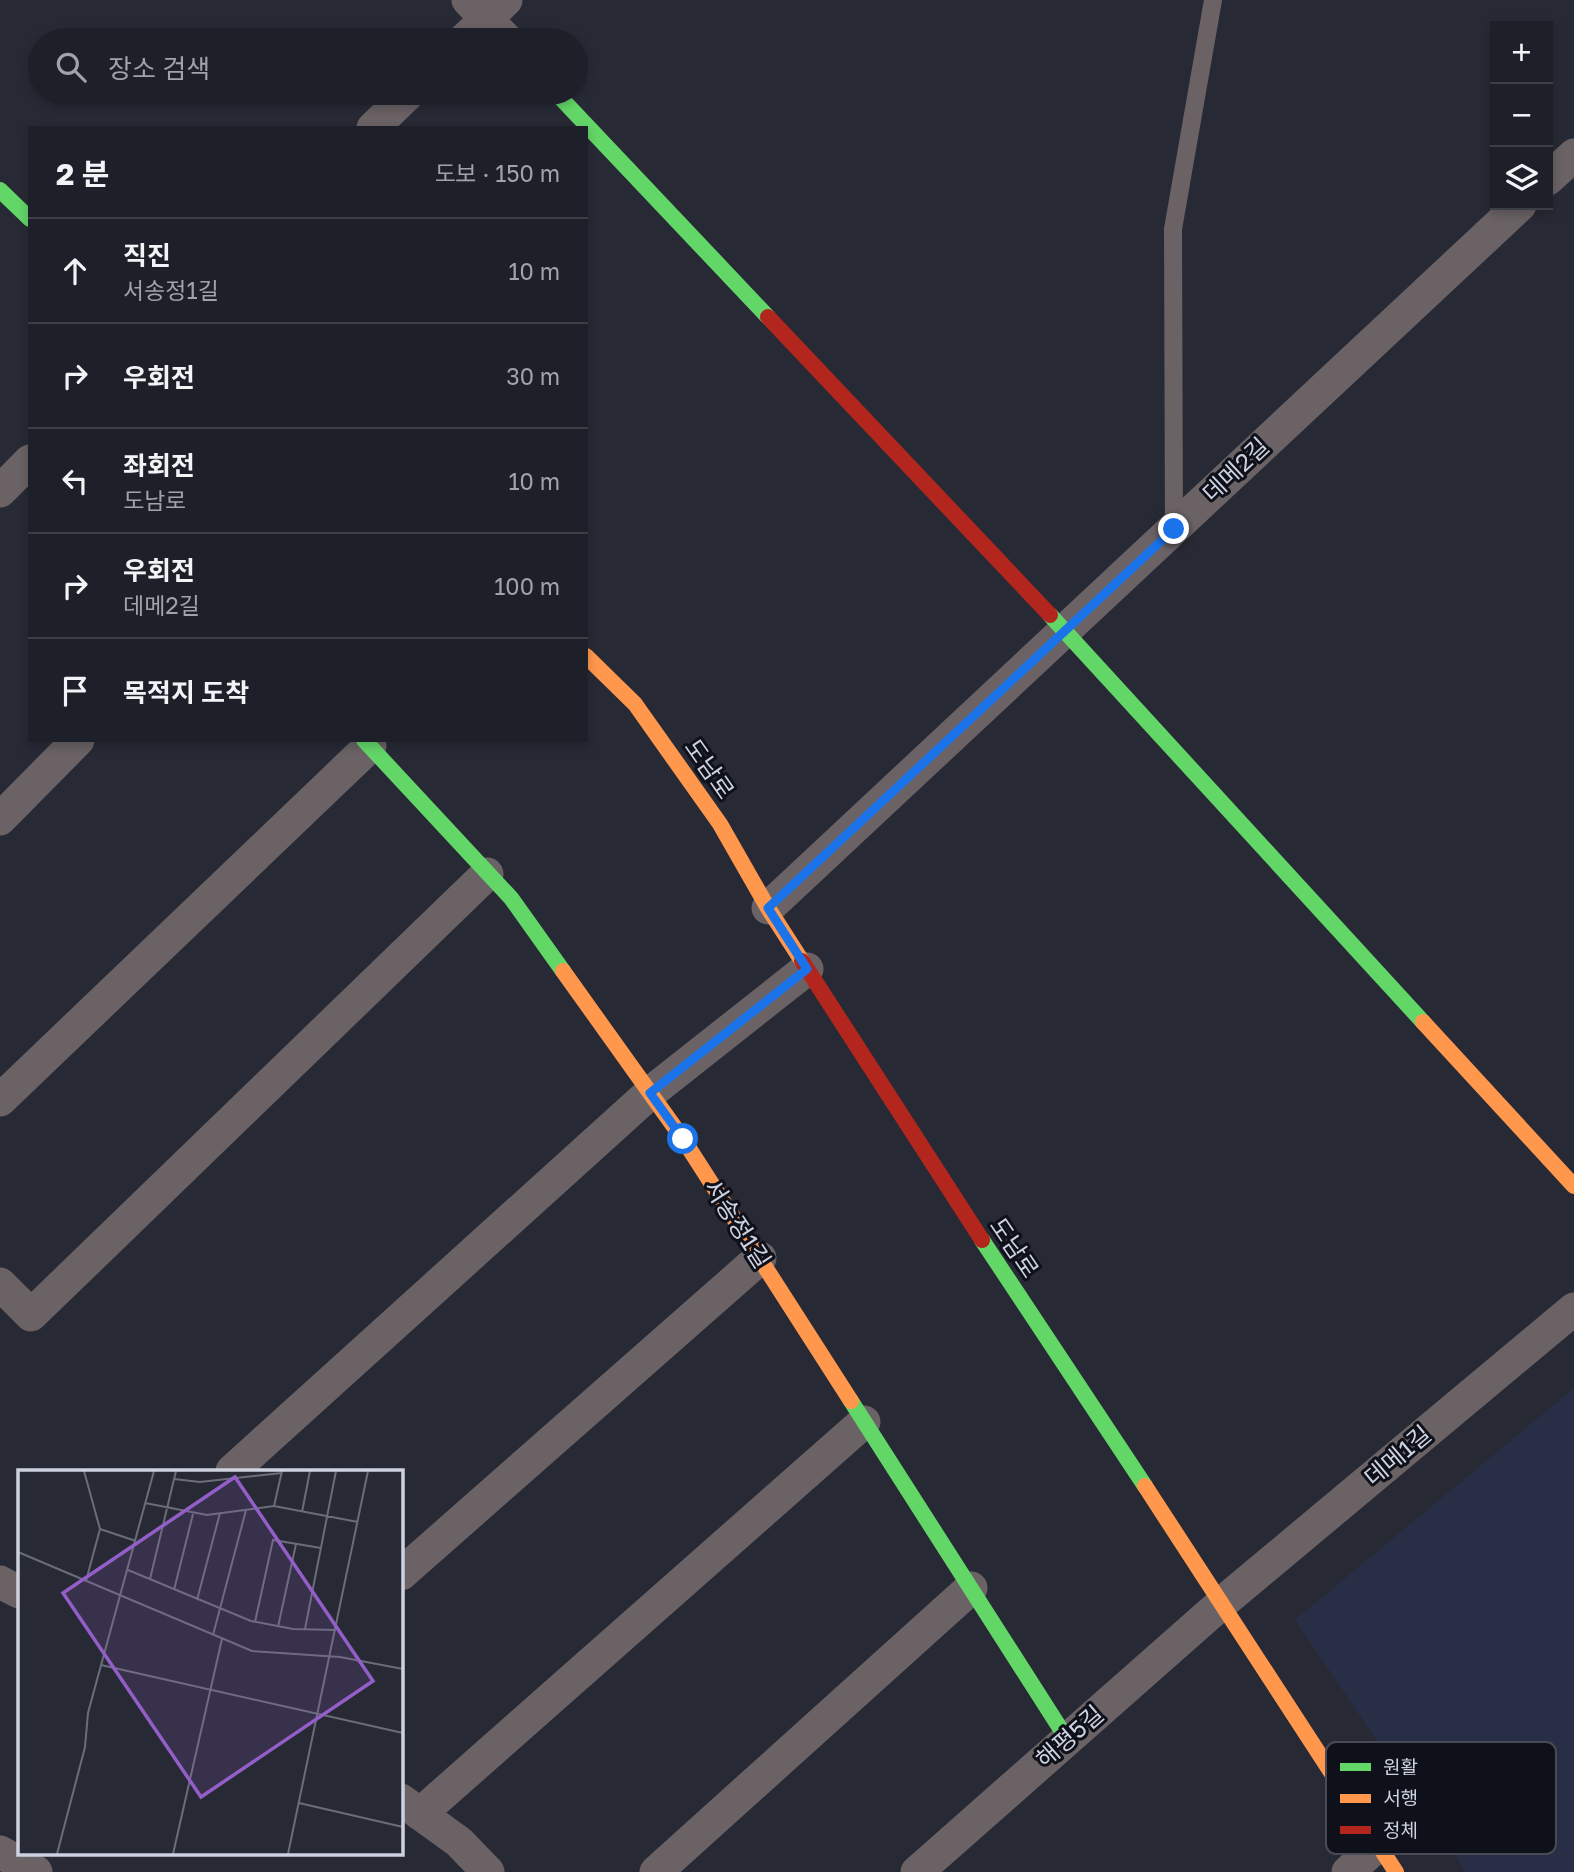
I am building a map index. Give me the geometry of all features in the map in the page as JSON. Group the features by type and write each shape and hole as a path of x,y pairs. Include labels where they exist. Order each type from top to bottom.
{"street":[{"path":"375,126 397,105"},
{"path":"567,105 587,126"},
{"path":"588,127 1065,631 1574,1186"},
{"path":"1553,174 1574,155"},
{"path":"0,190 28,217"},
{"name":"데메2길","path":"768,908 1515,210"},
{"name":"도남로","path":"588,658 635,704 720,824 768,908 955,1200 1326,1764"},
{"path":"0,819 76,742"},
{"path":"0,1100 367,743"},
{"name":"서송정1길","path":"367,743 511,898 683,1139 1068,1740"},
{"path":"0,1284 32,1315 487,873"},
{"path":"233,1470 650,1093 807,969"},
{"path":"402,1573 760,1258"},
{"name":"데메1길","path":"1222,1603 1574,1309"},
{"path":"488,1872 458,1842 411,1807 864,1422"},
{"path":"0,1582 18,1591"},
{"path":"656,1872 971,1588"},
{"name":"해평5길","path":"918,1872 1222,1603"},
{"path":"0,1852 36,1872"},
{"path":"1348,1872 1387,1859"}],"lane":[{"path":"1174,529 1173,229 1213,0"}],"shaded area":[{"path":"1574,1388 1574,1872 1466,1872 1454,1854 1556,1854 1556,1742 1378,1742 1295,1620"}],"traffic: fast":[{"path":"567,105 587,126"},
{"path":"588,127 768,317"},
{"path":"0,190 28,217"},
{"path":"1050,615 1423,1022"},
{"path":"366,742 511,898 563,971"},
{"path":"982,1240 1145,1486"},
{"path":"851,1401 1067,1739"}],"traffic: slow":[{"path":"588,658 635,704 720,824 802,961"},
{"path":"563,971 683,1139 851,1401"},
{"path":"1423,1022 1574,1186"},
{"path":"1145,1486 1326,1764"},
{"path":"1384,1854 1396,1872"}],"traffic: jam":[{"path":"768,317 1050,615"},
{"path":"802,961 982,1240"}],"route":[{"path":"683,1139 650,1093 807,969 768,908 1174,529"}]}
